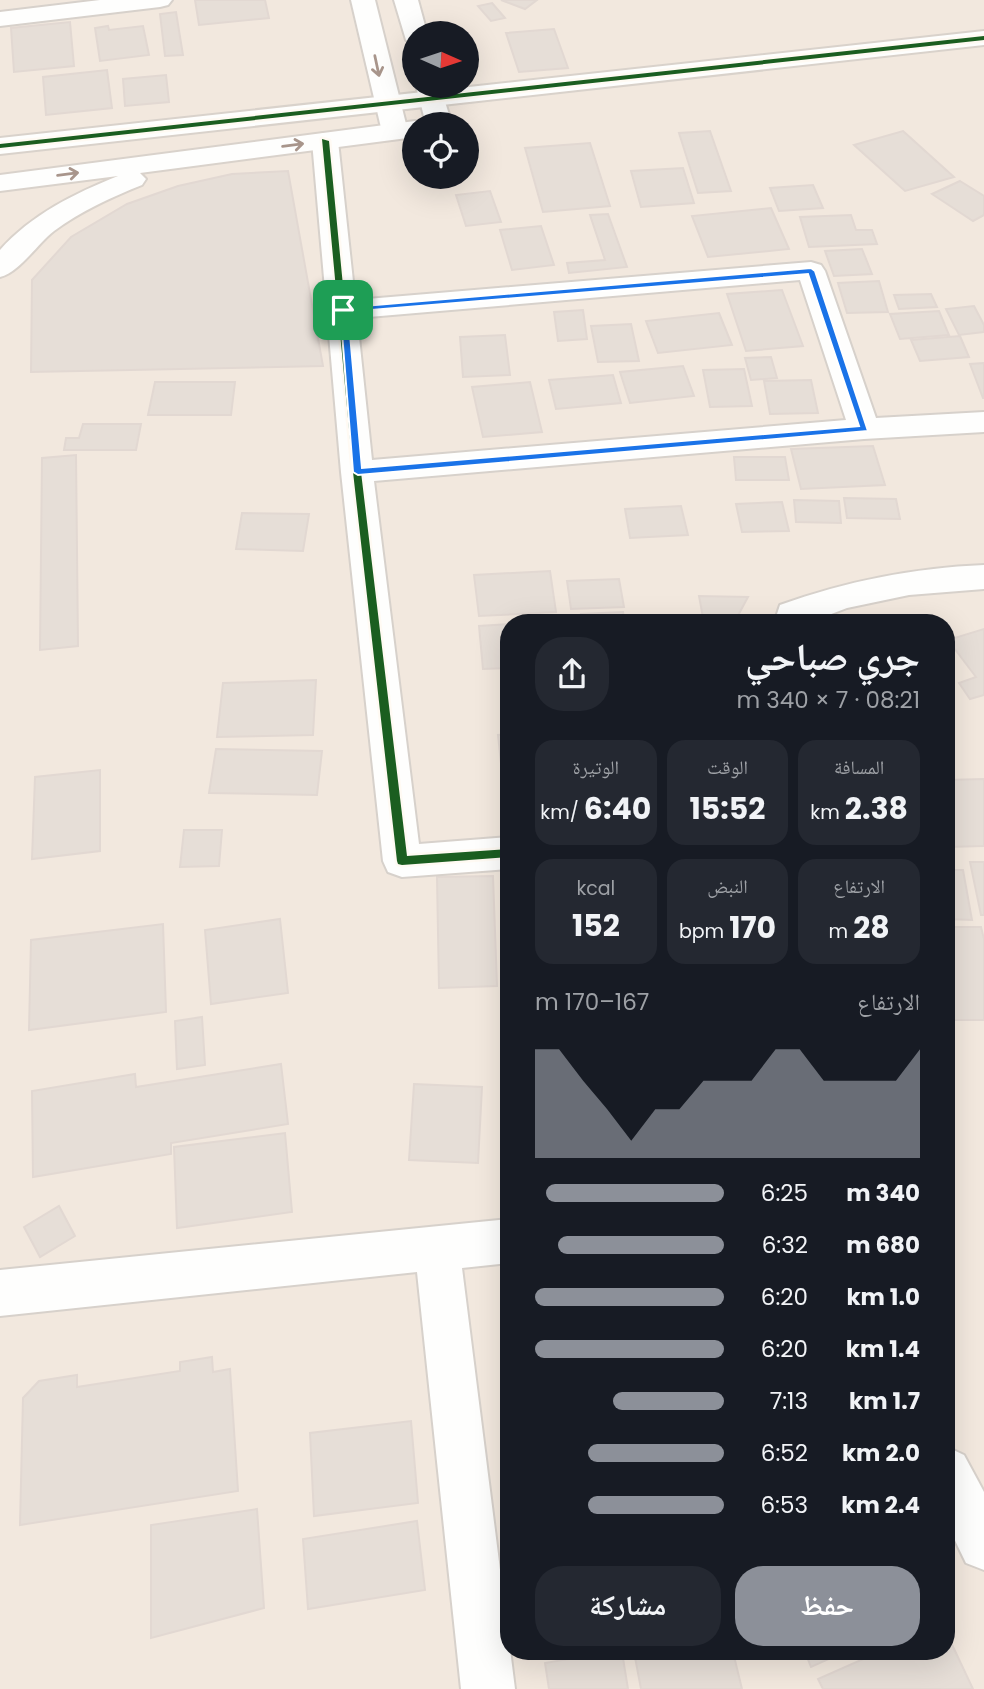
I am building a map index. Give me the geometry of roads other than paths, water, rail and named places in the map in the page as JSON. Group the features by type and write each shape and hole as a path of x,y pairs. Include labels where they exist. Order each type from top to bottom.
{"street":[{"path":"0,19 160,0"},
{"path":"363,0 386,104 402,127"},
{"path":"406,0 411,21"},
{"path":"480,93 984,38"},
{"path":"0,152 0,146 386,104 408,98"},
{"path":"464,112 476,98"},
{"path":"0,183 402,131"},
{"path":"325,141 358,472 402,861 500,854"},
{"path":"0,268 36,230 102,191 140,176 221,154"},
{"path":"343,310 811,271 864,429"},
{"path":"358,472 864,429 984,422"},
{"path":"792,614 842,594 923,579 984,578"},
{"path":"0,1293 500,1242"},
{"path":"437,1248 488,1689"},
{"path":"955,1488 984,1545"}]}
